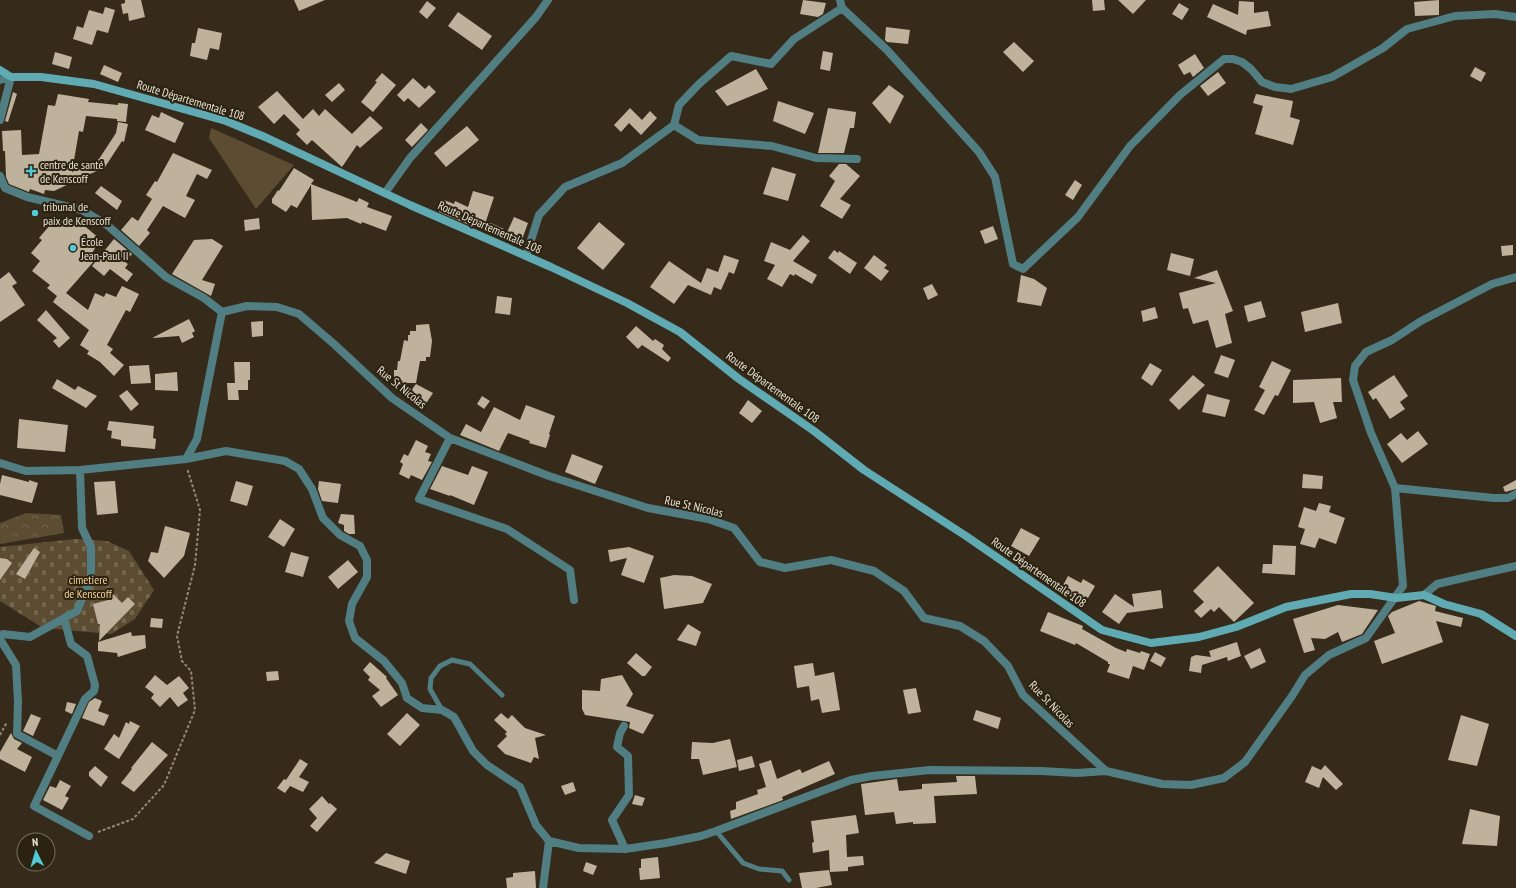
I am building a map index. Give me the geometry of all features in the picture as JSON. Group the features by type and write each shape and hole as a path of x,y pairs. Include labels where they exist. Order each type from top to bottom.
{"main road":[{"path":"0,70 11,77"},
{"name":"Route Départementale 108","path":"11,77 41,77 94,84 226,121 271,139 385,193 627,303 680,332 739,379 814,431 864,470 966,536 1102,630 1152,643 1198,637 1236,627 1286,607 1351,594 1370,594 1396,598 1424,595"},
{"path":"1424,595 1444,604 1481,614 1516,636"}],"street":[{"path":"385,193 410,158 536,17 548,0"},
{"path":"840,0 842,8 887,50 978,152 995,178 1013,264 1023,269 1078,217 1130,146 1180,95 1224,59 1233,59 1242,62 1262,82 1275,87 1291,89 1332,77 1383,48 1407,29 1455,16 1495,14 1516,17"},
{"path":"526,256 539,215 566,187 622,163 674,125 679,105 699,84 731,56 771,64 794,39 842,8"},
{"path":"0,80 11,77 0,120"},
{"path":"674,125 698,140 772,146 816,158 857,159"},
{"path":"0,176 6,188 27,197 82,210 107,225 166,277 204,298 222,312 197,439 185,459"},
{"name":"Rue St Nicolas","path":"222,312 247,306 277,307 299,314 392,398 450,438 549,476 648,508 708,520 734,528 760,562 785,568 831,560 874,571 904,591 924,618 960,626 984,641 1008,666 1023,694 1106,770 1162,784 1191,785 1224,778 1245,762 1306,675 1329,655 1366,638 1396,598 1403,586 1395,488 1371,433 1353,380 1355,366 1366,352 1392,340 1421,321 1492,284 1516,277"},
{"path":"450,438 419,499 507,529 570,570 574,600"},
{"path":"0,463 26,471 80,470 185,459 226,451 284,461 298,469 312,489 323,518 340,535 360,546 367,560 367,577 352,604 349,621 355,638 384,661 402,684 407,698 422,708 442,710 454,717 473,751 488,765 520,786 536,825 549,841 579,848 625,849 701,836 851,780 872,776 930,770 1041,771 1077,773 1106,770"},
{"path":"58,756 17,734 18,702 16,665 0,639 4,634 30,637 76,611 91,577 91,547 82,528 80,470"},
{"path":"1395,488 1494,498 1508,498 1516,494"},
{"path":"1424,595 1437,584 1516,566"},
{"path":"64,618 71,644 87,656 95,685 94,690 85,699 34,806 89,836"},
{"path":"624,726 620,733 617,747 628,756 629,794 612,820 625,849"},
{"path":"543,888 549,841"}],"lane":[{"path":"442,710 430,689 431,678 440,666 452,660 470,664 502,696"},
{"path":"716,831 743,863 759,869 782,871 789,880"}],"path":[{"path":"89,836 132,819 164,785 195,710 191,671 182,660 177,636 194,565 200,510 185,459"}],"green space":[{"path":"211,128 294,165 256,209 209,138"},
{"path":"26,513 61,515 64,533 0,544 0,523"},
{"name":"cimetiere de Kenscoff","path":"75,539 107,541 129,551 154,590 135,619 111,634 43,628 0,601 0,547"}],"building":[{"path":"125,0 141,0 145,17 129,21 128,13 123,14 121,4 125,3"},
{"path":"294,0 325,0 299,11"},
{"path":"803,0 826,3 823,14 818,17 800,14"},
{"path":"1092,0 1104,0 1105,10 1093,11"},
{"path":"1118,0 1146,0 1133,14"},
{"path":"1439,0 1439,15 1415,16 1414,2"},
{"path":"427,1 436,8 427,19 419,12"},
{"path":"1239,1 1254,2 1254,13 1268,11 1271,26 1247,30 1246,35 1207,17 1213,4 1238,15"},
{"path":"1179,3 1189,9 1182,20 1172,14"},
{"path":"105,7 115,10 108,33 97,30 92,45 73,39 77,26 83,28 89,10 103,14"},
{"path":"458,12 492,36 482,50 448,26"},
{"path":"886,27 910,30 908,44 887,42 885,40"},
{"path":"198,28 222,33 219,50 210,48 207,60 190,56 192,43 195,43"},
{"path":"1014,42 1034,61 1023,72 1003,52"},
{"path":"823,51 833,53 830,71 820,69"},
{"path":"55,52 72,57 69,69 52,64"},
{"path":"1195,54 1204,68 1193,77 1190,72 1184,75 1178,65"},
{"path":"104,65 122,73 118,82 100,74"},
{"path":"1475,67 1486,73 1481,82 1470,76"},
{"path":"756,69 768,89 727,106 715,91"},
{"path":"1218,72 1226,83 1208,96 1200,86"},
{"path":"382,73 396,85 373,112 361,102 377,82 375,81"},
{"path":"413,78 425,89 429,85 436,92 419,108 408,98 404,102 397,95"},
{"path":"339,83 345,90 332,102 325,95"},
{"path":"889,85 904,96 890,124 872,103"},
{"path":"277,91 303,119 313,109 319,116 325,109 352,134 370,116 383,128 360,148 357,145 342,167 312,140 307,145 296,134 300,130 284,114 274,124 258,107"},
{"path":"13,92 17,94 8,122 5,121"},
{"path":"58,94 89,99 88,102 118,105 118,103 128,104 126,122 117,121 117,119 86,116 83,132 79,131 72,172 99,159 116,133 118,122 128,124 124,142 122,141 105,167 54,191 45,190 44,194 30,189 29,192 9,184 6,177 5,151 3,151 2,131 21,130 22,155 39,154 48,105 55,106"},
{"path":"1256,94 1293,101 1290,117 1300,120 1293,145 1255,134 1263,106 1253,103"},
{"path":"778,101 814,113 805,134 773,121"},
{"path":"630,108 642,120 650,111 657,118 641,135 629,123 621,132 614,125"},
{"path":"828,108 856,112 854,128 850,128 844,153 818,153"},
{"path":"161,112 184,123 175,143 145,130 152,115 159,118"},
{"path":"421,123 428,130 412,147 405,140"},
{"path":"467,126 479,140 446,167 434,153"},
{"path":"173,153 212,170 207,179 197,174 186,196 195,200 185,218 163,206 147,230 150,233 139,246 121,230 132,217 138,221 152,199 146,195 155,181 157,182"},
{"path":"839,164 846,164 860,176 840,199 851,205 842,219 820,206 835,181 829,176"},
{"path":"772,167 796,174 788,201 763,194"},
{"path":"294,168 314,180 311,184 357,202 359,198 369,203 367,207 392,216 386,231 362,222 361,224 347,218 312,220 311,185 297,208 291,205 286,212 272,203 272,199"},
{"path":"1075,180 1082,185 1073,200 1065,195"},
{"path":"101,186 122,201 117,210 95,193"},
{"path":"473,191 494,197 486,221 504,229 502,235 467,224 439,212 444,200 454,204 455,201 468,207"},
{"path":"514,217 528,223 520,245 504,239"},
{"path":"56,218 81,223 100,239 90,257 95,260 66,293 88,310 95,293 104,297 106,293 116,297 122,286 139,294 130,312 126,310 107,345 113,349 110,353 124,365 114,376 100,362 87,354 89,351 80,345 89,330 53,302 57,296 47,288 50,285 32,271 40,261 31,253 42,240 39,238"},
{"path":"259,218 260,229 245,231 244,220"},
{"path":"599,222 625,244 603,270 577,248"},
{"path":"993,226 998,239 985,244 980,231"},
{"path":"803,235 810,241 793,261 817,275 812,284 795,274 794,276 790,274 782,287 767,279 775,265 764,261 771,242 790,250"},
{"path":"114,239 132,254 125,262 128,264 125,268 133,274 127,282 110,269 104,276 92,266"},
{"path":"212,239 223,246 202,280 215,284 211,296 172,274 194,240"},
{"path":"1513,245 1513,255 1502,256 1501,246"},
{"path":"834,250 838,253 839,251 857,263 850,274 828,258"},
{"path":"1171,253 1194,259 1190,276 1167,270"},
{"path":"724,255 739,260 734,274 729,272 721,290 714,287 711,295 688,285 674,304 650,287 669,261 701,283 707,268 718,272"},
{"path":"874,255 887,265 884,268 889,271 881,281 864,268"},
{"path":"1217,270 1233,311 1225,314 1232,343 1216,348 1208,320 1193,324 1188,308 1183,309 1179,293 1216,283 1194,278"},
{"path":"9,272 17,283 12,286 25,305 0,322 0,279"},
{"path":"1021,275 1034,279 1047,288 1041,306 1017,302"},
{"path":"932,284 938,295 928,300 923,288"},
{"path":"497,296 512,298 510,315 495,313"},
{"path":"1261,301 1266,317 1248,322 1244,306"},
{"path":"1338,303 1342,323 1305,332 1301,312"},
{"path":"1155,307 1158,318 1143,322 1141,311"},
{"path":"46,310 70,338 59,348 53,341 57,338 37,320"},
{"path":"189,319 195,331 192,333 194,337 182,343 179,336 152,338"},
{"path":"263,321 263,336 252,337 251,322"},
{"path":"429,324 432,341 430,357 426,357 426,361 420,361 416,383 394,383 394,370 397,370 398,361 400,361 404,340 408,341 410,331 416,331 416,325"},
{"path":"636,326 653,341 655,339 664,345 662,349 671,358 668,362 642,345 638,349 626,337"},
{"path":"1221,355 1235,360 1228,378 1214,373"},
{"path":"1272,361 1291,370 1278,396 1275,395 1264,415 1254,410 1265,390 1259,387"},
{"path":"234,362 250,362 250,380 248,380 248,390 238,390 239,400 228,400 227,383 235,383"},
{"path":"1150,363 1162,370 1152,386 1141,378"},
{"path":"149,365 151,383 131,384 129,366"},
{"path":"177,372 178,391 155,390 155,374"},
{"path":"1193,375 1205,385 1179,410 1169,400"},
{"path":"1394,375 1408,396 1400,402 1405,409 1390,419 1376,398 1373,400 1368,392"},
{"path":"1341,378 1342,402 1333,402 1337,418 1320,423 1314,402 1293,403 1293,380"},
{"path":"57,379 75,390 78,386 97,396 86,408 52,388"},
{"path":"416,384 433,393 425,405 409,393"},
{"path":"127,390 139,404 131,411 119,396"},
{"path":"1207,394 1230,400 1225,417 1202,412"},
{"path":"482,396 490,401 484,409 477,404"},
{"path":"748,400 762,411 752,423 739,413"},
{"path":"526,405 555,416 546,448 529,443 530,441 508,433 499,451 460,435 466,424 481,432 494,407 520,420"},
{"path":"19,419 68,425 65,452 17,448"},
{"path":"109,421 154,426 153,438 156,439 155,449 121,446 121,440 111,438 112,431 107,430"},
{"path":"1418,431 1428,444 1402,463 1387,444 1401,433 1407,440"},
{"path":"416,440 428,446 425,452 431,454 428,461 432,462 422,480 411,475 409,479 399,474 403,464 400,462 404,454 408,456"},
{"path":"572,454 603,466 595,484 565,472"},
{"path":"442,466 468,475 472,466 488,472 474,505 430,489"},
{"path":"1303,474 1323,476 1322,489 1302,488"},
{"path":"2,475 38,483 32,503 0,495"},
{"path":"1516,480 1516,489 1505,492 1503,487"},
{"path":"115,481 118,513 97,515 94,482"},
{"path":"236,481 253,486 247,506 230,501"},
{"path":"319,481 341,484 338,503 322,501 318,489"},
{"path":"1319,503 1331,506 1329,512 1345,518 1336,544 1319,538 1315,548 1300,544 1305,529 1298,527 1304,507 1316,511"},
{"path":"341,514 354,515 355,534 349,534 344,531 344,525 338,523"},
{"path":"280,519 295,529 284,547 268,537"},
{"path":"165,526 190,533 184,556 164,578 148,561 151,552 158,553"},
{"path":"1021,528 1040,538 1029,556 1011,546"},
{"path":"1273,545 1296,546 1295,575 1262,573 1263,564 1272,564"},
{"path":"629,547 654,556 644,583 621,575 627,558 610,562 608,550"},
{"path":"34,548 40,552 25,579 16,574"},
{"path":"291,552 309,557 303,577 285,572"},
{"path":"0,558 7,559 12,563 0,580"},
{"path":"348,560 358,572 338,589 328,577"},
{"path":"1218,566 1254,603 1234,622 1219,607 1214,612 1211,609 1201,618 1194,611 1204,602 1193,591"},
{"path":"674,575 692,576 712,584 703,603 664,609 660,578"},
{"path":"1068,576 1081,583 1083,579 1095,586 1088,598 1085,596 1081,603 1060,591"},
{"path":"1161,590 1163,608 1127,613 1119,624 1102,612 1115,594 1134,607 1132,594"},
{"path":"113,594 122,603 128,597 135,604 99,641 100,624 98,624 93,604 108,600"},
{"path":"1419,601 1436,606 1435,611 1463,618 1461,627 1436,621 1443,642 1382,664 1374,641 1395,633 1388,616 1392,612"},
{"path":"1338,605 1378,610 1362,634 1342,642 1338,632 1325,639 1311,638 1315,650 1304,653 1293,619"},
{"path":"1048,612 1083,626 1082,629 1116,648 1126,652 1127,649 1150,654 1144,670 1133,666 1129,679 1107,672 1110,664 1108,664 1108,662 1076,643 1075,645 1040,631"},
{"path":"151,618 163,619 162,628 150,627"},
{"path":"688,624 701,632 696,646 677,640"},
{"path":"131,632 132,636 145,635 146,648 118,657 117,653 98,651 98,642"},
{"path":"1237,642 1241,656 1228,661 1227,657 1202,665 1201,673 1189,671 1191,657 1196,655 1211,657 1209,651"},
{"path":"1260,648 1266,662 1251,669 1244,656"},
{"path":"1155,652 1166,658 1161,667 1150,661"},
{"path":"636,653 652,667 645,676 642,676 627,663"},
{"path":"370,662 387,677 386,678 398,695 381,707 372,696 380,690 368,680 370,677 363,670"},
{"path":"813,663 815,676 834,672 840,710 822,713 819,699 811,701 809,686 797,688 794,666"},
{"path":"278,671 279,680 267,681 266,672"},
{"path":"155,675 167,685 179,676 189,688 183,693 188,700 178,707 170,697 160,707 151,698 154,694 145,687"},
{"path":"622,675 633,694 626,706 654,715 643,734 629,728 630,722 585,715 582,709 582,690 600,691 601,679"},
{"path":"916,688 921,712 908,714 903,690"},
{"path":"95,698 102,701 98,711 109,715 104,726 82,718 89,702"},
{"path":"67,702 76,704 72,714 65,711"},
{"path":"976,710 1001,718 998,729 973,720"},
{"path":"407,713 420,725 400,746 387,734"},
{"path":"501,713 508,719 512,715 525,728 546,735 535,738 539,759 534,757 531,763 505,754 497,746 507,736 505,734 507,732 494,720"},
{"path":"31,714 41,718 33,736 23,731"},
{"path":"1461,715 1489,724 1477,766 1448,760"},
{"path":"130,721 140,726 119,759 104,749 114,734 119,738 126,722 129,724"},
{"path":"11,733 14,739 22,743 17,749 32,757 25,772 0,759 0,752"},
{"path":"730,739 737,767 703,775 699,759 691,759 692,742 713,743"},
{"path":"152,742 168,755 134,792 121,783"},
{"path":"752,756 755,767 739,771 737,760"},
{"path":"300,759 308,764 299,777 309,782 303,792 290,786 285,793 277,788 284,779 286,780"},
{"path":"771,760 777,779 800,769 802,773 829,761 835,774 782,797 783,800 731,819 730,811 736,809 736,802 758,794 757,790 766,787 759,764"},
{"path":"1325,765 1343,784 1336,790 1323,777 1319,788 1305,782 1312,766 1321,770"},
{"path":"95,766 108,777 101,787 89,776 89,772"},
{"path":"956,776 975,776 977,794 934,796 936,823 913,824 913,822 896,824 894,812 865,815 861,784 897,779 899,791 922,789 922,784 957,782"},
{"path":"60,780 71,786 65,796 69,798 62,810 43,800 50,786 56,788"},
{"path":"573,782 576,791 565,795 561,786"},
{"path":"635,795 645,798 642,806 632,804"},
{"path":"322,796 329,804 330,803 337,809 317,832 310,826 317,818 309,809"},
{"path":"1470,809 1500,816 1497,846 1462,844"},
{"path":"856,815 859,833 846,835 847,857 863,856 864,865 848,867 848,871 830,872 829,850 813,853 812,843 814,842 811,821"},
{"path":"386,853 410,861 406,874 374,863"},
{"path":"658,857 660,878 640,880 639,868 641,868 641,859"},
{"path":"586,862 597,866 593,875 583,871"},
{"path":"829,870 832,885 816,888 802,888 799,873"},
{"path":"535,871 536,888 507,888 506,878 513,877 513,873"}],"place":[{"name":"centre de santé de Kenscoff","path":"31,171"},
{"name":"tribunal de paix de Kenscoff","path":"35,213"},
{"name":"École Jean-Paul II","path":"73,248"}]}
